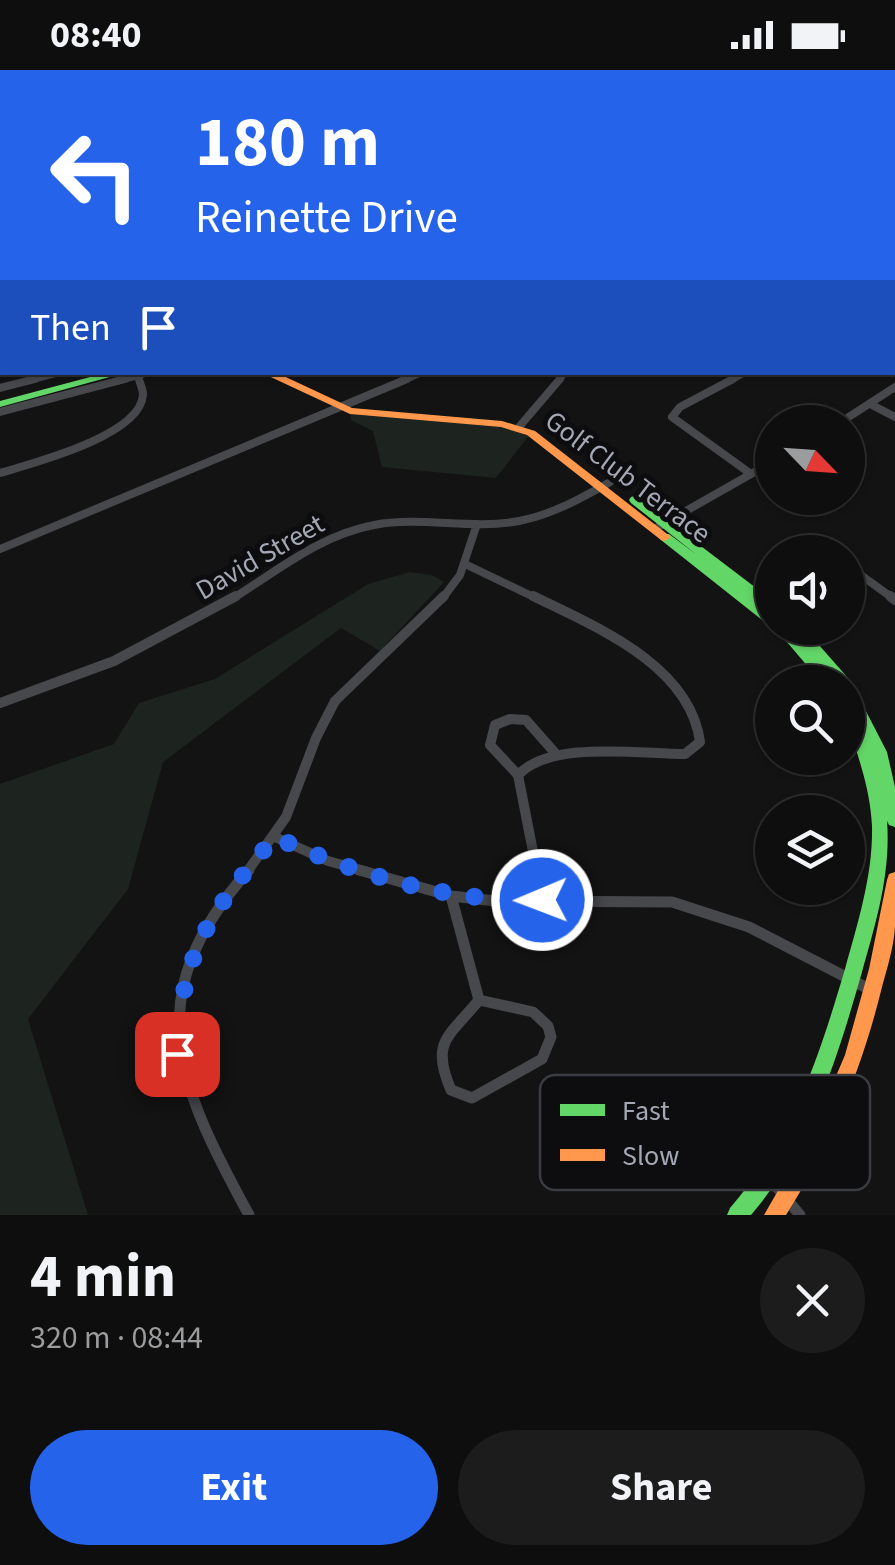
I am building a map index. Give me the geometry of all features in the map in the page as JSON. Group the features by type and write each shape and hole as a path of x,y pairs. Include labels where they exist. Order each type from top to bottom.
{"street":[{"path":"0,391 53,375"},
{"path":"0,391 72,375"},
{"path":"0,408 127,375"},
{"path":"0,474 86,445 115,429 144,401 146,394 132,375"},
{"name":"Golf Club Terrace","path":"272,375 345,405"},
{"name":"Golf Club Terrace","path":"288,375 362,414 521,425 755,593"},
{"path":"0,550 417,375"},
{"path":"521,425 563,375"},
{"path":"741,375 680,406 672,416 752,474"},
{"path":"865,408 895,387"},
{"path":"872,404 895,417"},
{"path":"661,525 755,472"},
{"name":"David Street","path":"0,703 84,676 154,646 313,548 353,530 412,520 477,524 532,519 606,484"},
{"path":"249,1215 195,1114 177,1054 186,974 207,924 275,837 330,711 344,689 437,608 467,565 477,524"},
{"path":"467,565 628,646 683,695 701,725 700,742 685,754 556,754 531,762 518,776"},
{"path":"865,578 895,600"},
{"path":"797,645 814,665"},
{"path":"811,645 828,665"},
{"path":"542,900 518,776 490,745 495,725 510,718 526,720 556,754"},
{"path":"865,724 879,752 895,820"},
{"path":"822,1075 873,905 880,860 878,807 865,753"},
{"path":"275,837 328,861 450,896 496,901 672,902 699,907 764,934 871,990"},
{"path":"844,1075 892,916 895,880"},
{"path":"450,896 478,1000"},
{"path":"873,905 892,916"},
{"path":"478,1000 529,1010 544,1018 552,1037 550,1048 528,1069 472,1098 451,1090 438,1062 444,1043 478,1000"},
{"path":"738,1215 760,1190"},
{"path":"779,1190 800,1215"},
{"path":"774,1215 792,1190"}],"shaded area":[{"path":"350,411 475,421 531,433 496,478 382,467 373,431 351,420"},
{"path":"410,572 432,575 444,582 380,651 341,628 163,762 128,889 28,1019 88,1215 0,1215 0,784 114,744 139,703 215,679 368,584"}],"traffic: fast":[{"path":"0,404 111,375"},
{"path":"635,500 755,594"},
{"path":"665,537 755,607"},
{"path":"797,645 814,665"},
{"path":"811,645 828,665"},
{"path":"865,724 879,752 895,820"},
{"path":"821,1075 862,941 878,868 879,815 865,756"},
{"path":"737,1215 758,1190"}],"traffic: slow":[{"path":"272,375 350,411 502,424 531,433 665,537"},
{"path":"846,1075 878,969 895,880"},
{"path":"774,1215 790,1190"}],"route":[{"path":"177,1054 182,998 194,950 223,900 275,837 328,861 450,896 542,900"}]}
